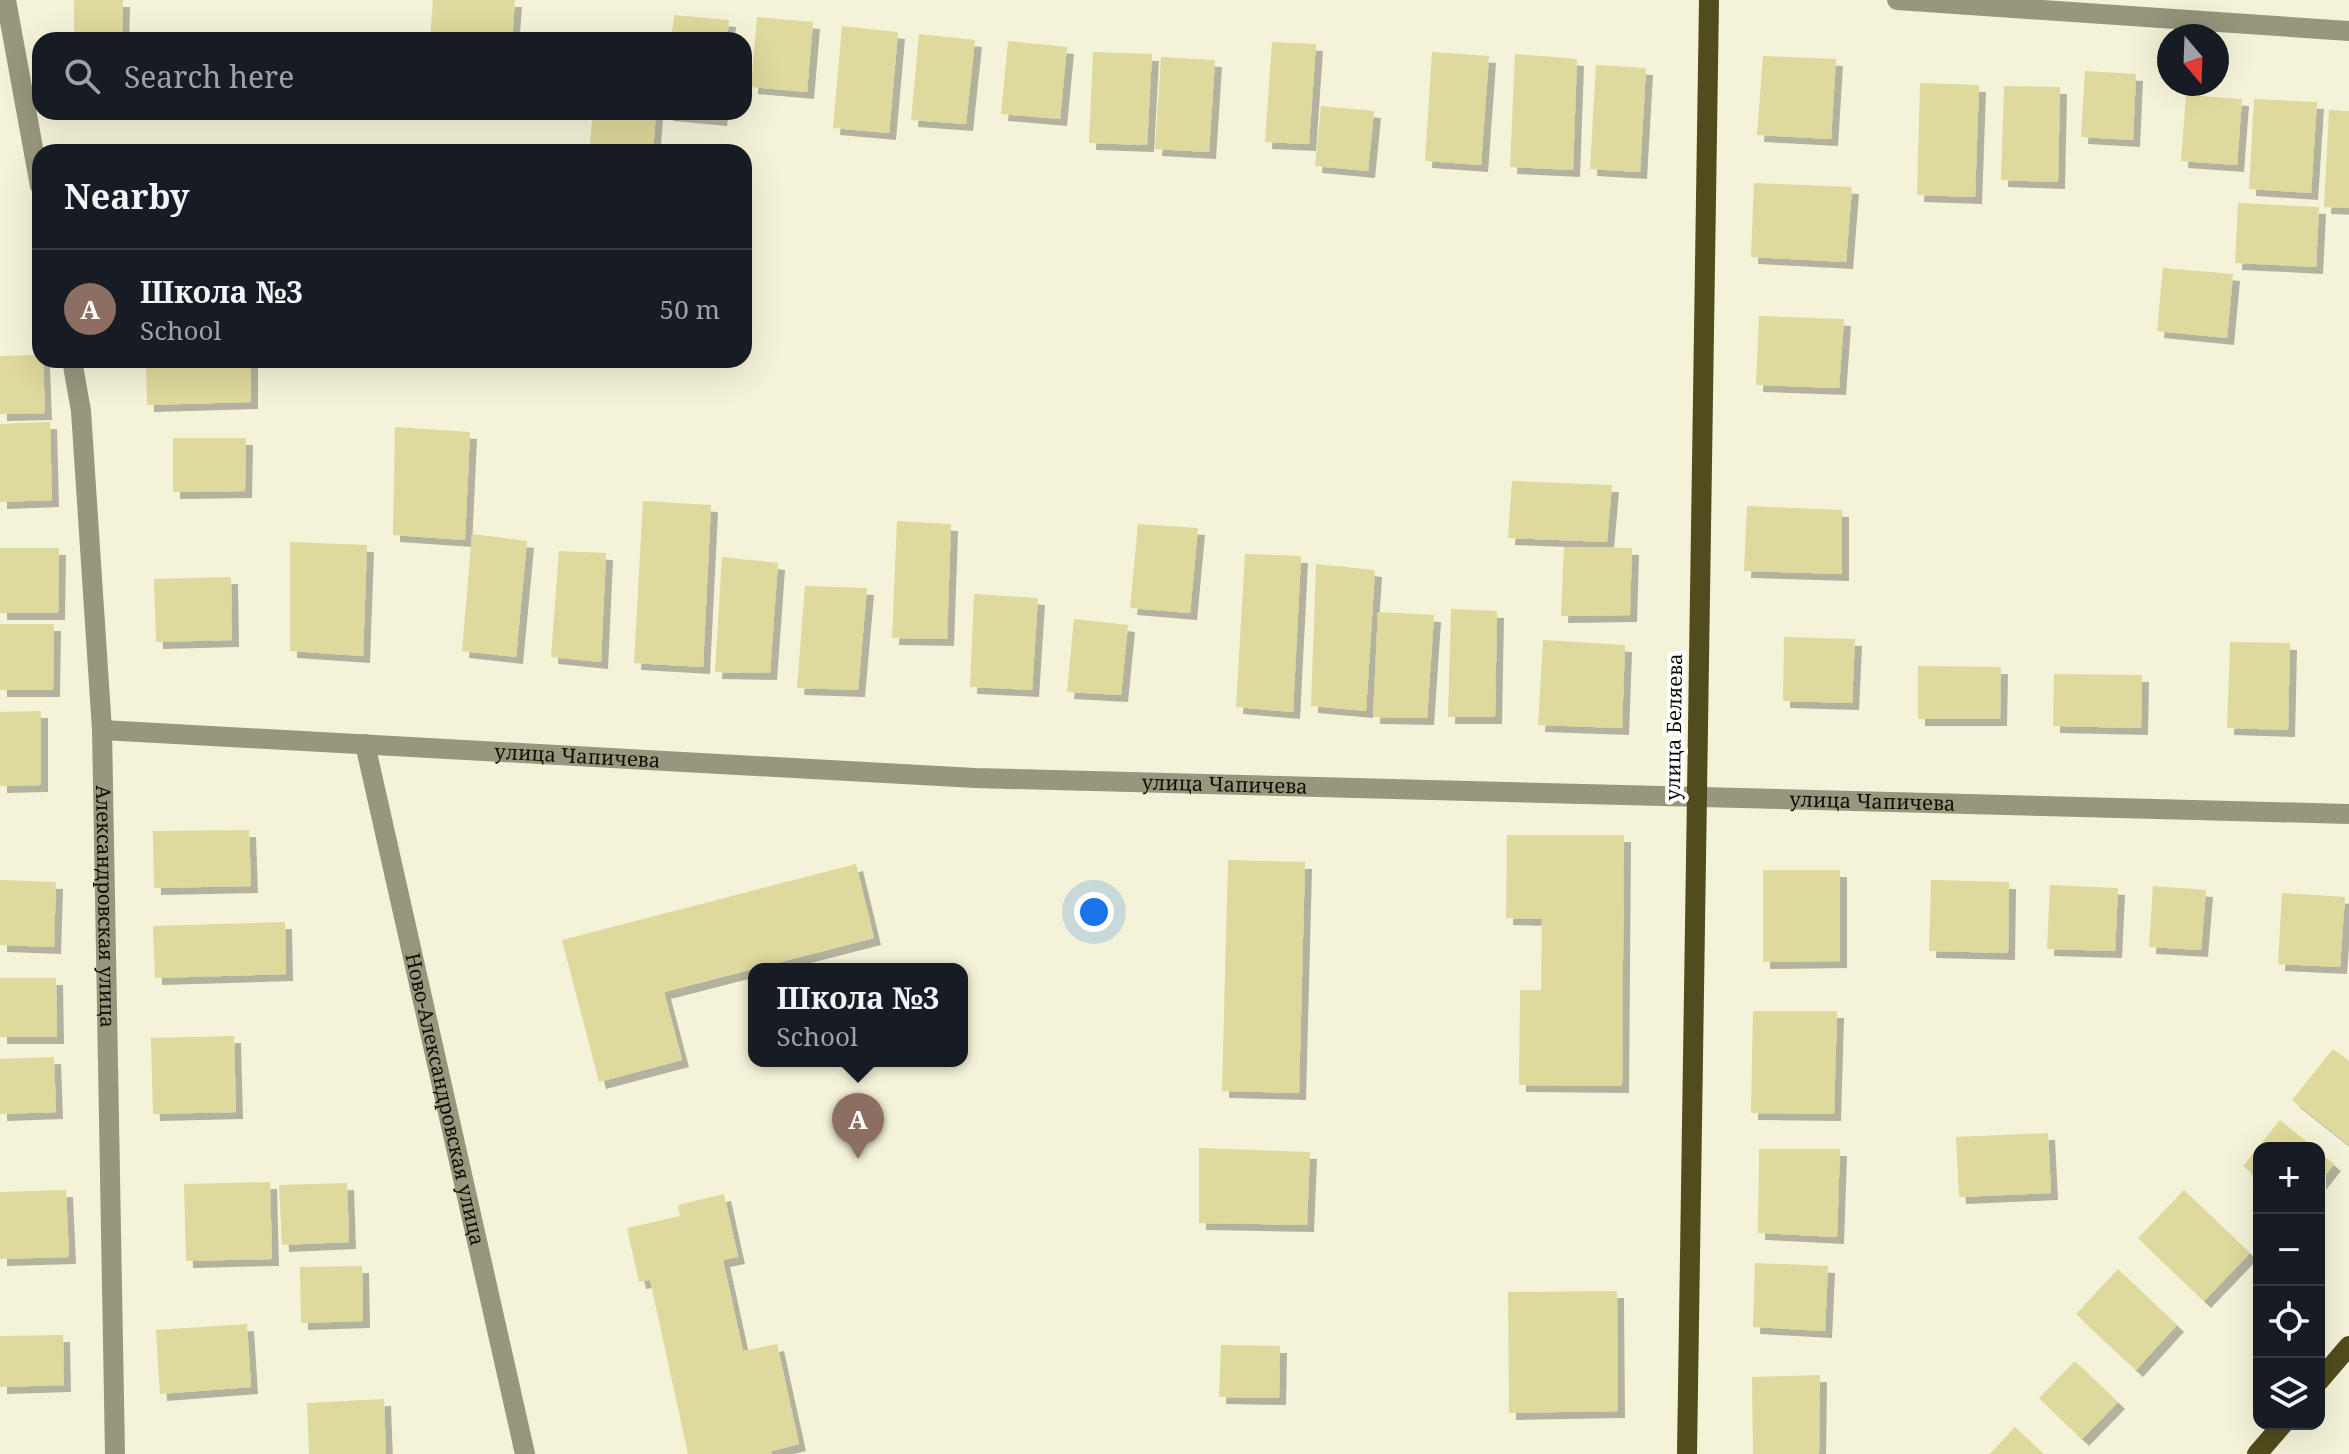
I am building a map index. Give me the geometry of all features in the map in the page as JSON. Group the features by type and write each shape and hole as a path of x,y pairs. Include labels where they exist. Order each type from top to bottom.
{"main road":[{"name":"улица Беляева","path":"1687,1454 1709,0"},
{"path":"2325,1374 2349,1346"},
{"path":"2257,1454 2278,1430"}],"street":[{"path":"6,0 32,144"},
{"path":"1897,0 2349,31"},
{"name":"Александровская улица","path":"73,368 81,411 102,730 115,1454"},
{"name":"улица Чапичева","path":"102,730 975,778 2349,814"},
{"name":"Ново-Александровская улица","path":"365,744 525,1454"}],"building":[{"path":"74,0 123,0 122,32 74,32"},
{"path":"433,0 515,0 513,32 431,32"},
{"path":"674,15 729,20 728,32 672,32"},
{"path":"757,17 813,22 807,92 752,87"},
{"path":"842,26 898,32 889,133 833,128"},
{"path":"919,34 975,40 966,124 911,120"},
{"path":"1008,41 1067,47 1060,119 1001,114"},
{"path":"1272,42 1316,44 1309,144 1265,142"},
{"path":"1093,52 1152,54 1147,145 1089,143"},
{"path":"1432,52 1489,56 1481,165 1425,161"},
{"path":"1515,54 1577,59 1573,170 1510,167"},
{"path":"1763,56 1836,59 1831,139 1757,135"},
{"path":"1161,57 1215,60 1209,152 1155,149"},
{"path":"1596,65 1646,68 1640,172 1590,169"},
{"path":"2085,71 2136,74 2133,140 2081,137"},
{"path":"1920,83 1979,85 1975,197 1917,195"},
{"path":"2004,86 2060,87 2058,182 2001,180"},
{"path":"2186,96 2242,99 2237,165 2181,161"},
{"path":"2254,99 2317,102 2311,193 2249,189"},
{"path":"1321,106 1374,111 1368,171 1315,166"},
{"path":"2329,110 2349,111 2349,208 2324,207"},
{"path":"592,120 655,120 654,144 590,144"},
{"path":"1754,183 1852,187 1846,262 1751,257"},
{"path":"2238,203 2319,207 2316,267 2235,263"},
{"path":"2163,268 2233,274 2227,338 2157,331"},
{"path":"1759,316 1844,319 1839,388 1756,385"},
{"path":"32,355 32,368 43,368 45,413 0,414 0,356"},
{"path":"146,368 251,368 251,402 147,405"},
{"path":"50,422 52,500 0,502 0,424"},
{"path":"395,427 470,432 465,540 393,535"},
{"path":"173,438 246,438 245,491 173,492"},
{"path":"1512,481 1612,485 1607,542 1508,538"},
{"path":"643,501 711,505 703,667 634,663"},
{"path":"1747,506 1842,510 1842,574 1744,571"},
{"path":"897,521 951,524 947,639 892,638"},
{"path":"1138,524 1198,528 1190,613 1130,608"},
{"path":"472,534 527,541 516,657 462,651"},
{"path":"290,542 367,545 363,656 290,651"},
{"path":"1564,547 1632,548 1630,615 1561,616"},
{"path":"0,548 59,548 58,613 0,613"},
{"path":"559,551 606,553 601,662 551,657"},
{"path":"1245,554 1301,556 1293,712 1236,707"},
{"path":"722,557 778,563 770,673 715,672"},
{"path":"1316,564 1375,570 1366,711 1311,706"},
{"path":"231,577 232,640 156,642 154,579"},
{"path":"805,586 867,588 858,690 797,688"},
{"path":"974,594 1038,598 1032,690 970,687"},
{"path":"1451,609 1497,611 1495,717 1448,717"},
{"path":"1378,612 1434,615 1427,718 1373,717"},
{"path":"1074,619 1128,625 1121,695 1067,692"},
{"path":"0,624 54,624 53,690 0,690"},
{"path":"1784,637 1855,639 1852,703 1783,701"},
{"path":"1543,640 1625,645 1622,728 1538,725"},
{"path":"2230,642 2290,643 2288,730 2227,728"},
{"path":"1918,666 2001,667 2000,719 1918,719"},
{"path":"2054,674 2142,675 2141,728 2053,726"},
{"path":"41,711 41,785 0,786 0,712"},
{"path":"249,830 251,886 154,888 153,831"},
{"path":"1507,835 1624,835 1622,1086 1519,1085 1520,990 1541,990 1542,919 1506,918"},
{"path":"1228,860 1305,862 1299,1093 1222,1091"},
{"path":"856,864 874,938 777,963 748,963 748,970 664,992 682,1060 599,1082 562,940"},
{"path":"1763,870 1840,870 1840,961 1763,962"},
{"path":"0,880 56,882 54,947 0,945"},
{"path":"1931,880 2009,882 2008,953 1929,951"},
{"path":"2050,885 2118,888 2115,951 2047,949"},
{"path":"2153,886 2206,890 2201,950 2149,947"},
{"path":"2282,893 2345,897 2340,967 2278,964"},
{"path":"285,922 286,974 155,978 153,926"},
{"path":"0,978 56,978 57,1037 0,1037"},
{"path":"1753,1011 1837,1011 1834,1114 1751,1113"},
{"path":"234,1036 236,1112 153,1114 151,1038"},
{"path":"2333,1049 2349,1061 2349,1145 2292,1100"},
{"path":"54,1057 56,1112 0,1114 0,1059"},
{"path":"2280,1120 2307,1142 2262,1142"},
{"path":"2048,1133 2051,1193 1959,1197 1956,1137"},
{"path":"1199,1148 1310,1152 1307,1225 1199,1223"},
{"path":"1759,1149 1840,1149 1837,1237 1758,1233"},
{"path":"2253,1154 2253,1174 2243,1166"},
{"path":"2325,1157 2334,1164 2325,1175"},
{"path":"270,1182 272,1259 186,1261 184,1184"},
{"path":"347,1183 349,1242 282,1245 279,1185"},
{"path":"66,1190 69,1257 0,1259 0,1192"},
{"path":"2184,1190 2250,1253 2204,1301 2138,1238"},
{"path":"724,1194 738,1257 723,1260 743,1351 777,1344 799,1444 772,1451 772,1454 688,1454 650,1280 639,1282 627,1228 680,1216 678,1205"},
{"path":"1755,1263 1828,1266 1825,1331 1753,1327"},
{"path":"362,1266 363,1321 301,1323 300,1267"},
{"path":"2118,1269 2177,1325 2136,1370 2076,1314"},
{"path":"1617,1291 1618,1411 1509,1413 1508,1292"},
{"path":"247,1324 251,1387 160,1394 156,1330"},
{"path":"63,1335 64,1385 0,1387 0,1336"},
{"path":"1221,1345 1280,1346 1279,1398 1219,1397"},
{"path":"2075,1361 2118,1402 2082,1439 2039,1398"},
{"path":"1820,1375 1819,1454 1753,1454 1752,1377"},
{"path":"384,1399 386,1454 309,1454 307,1403"},
{"path":"2015,1427 2044,1454 1990,1454"}],"place":[{"name":"Школа №3","path":"858,1159"}]}
